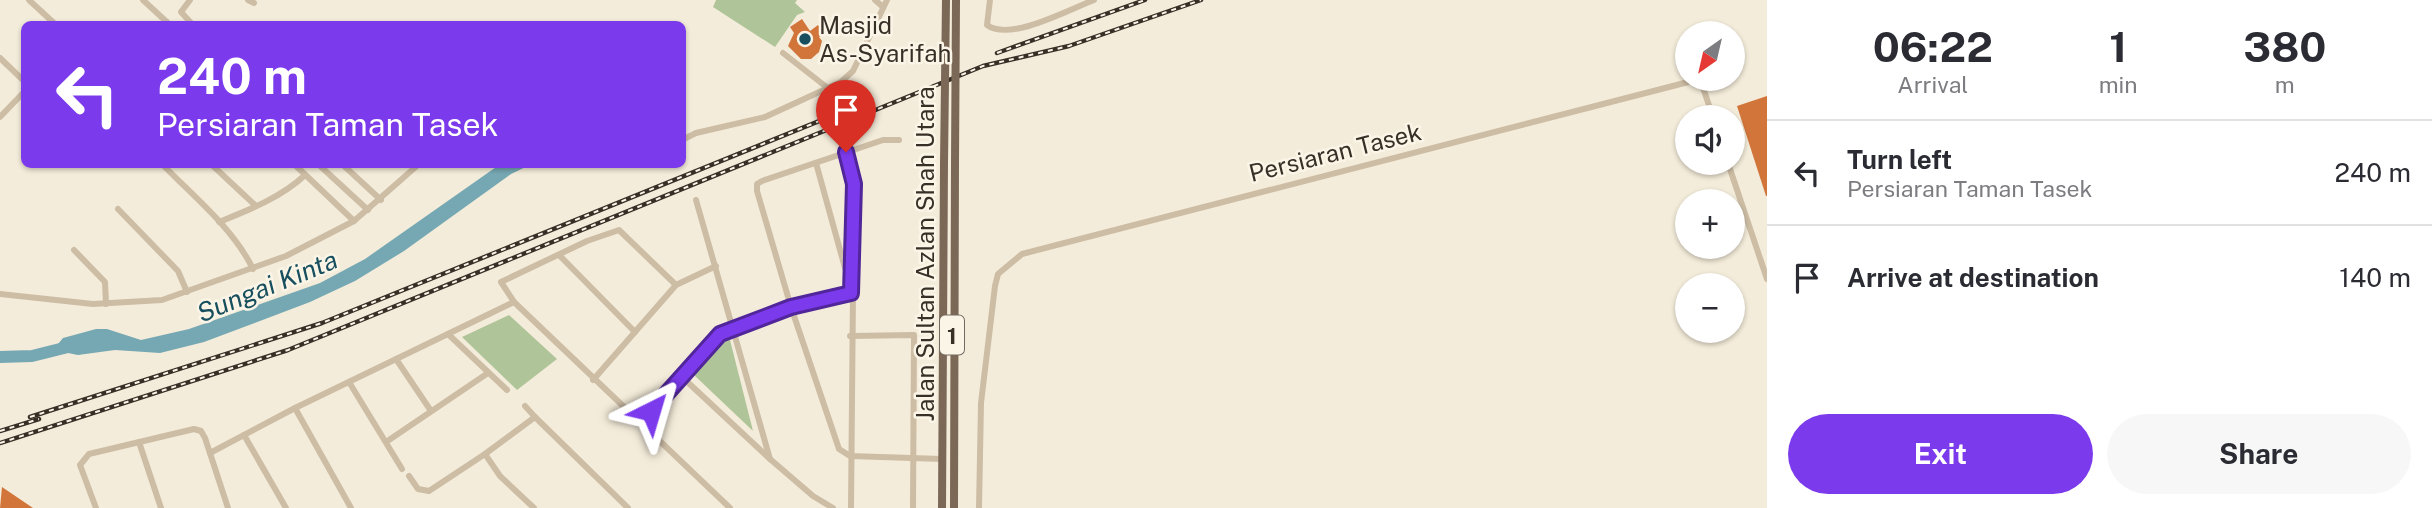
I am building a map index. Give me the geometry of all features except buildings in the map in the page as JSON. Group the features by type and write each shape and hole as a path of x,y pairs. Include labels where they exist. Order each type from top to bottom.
{"main road":[{"name":"Jalan Sultan Azlan Shah Utara","path":"942,508 946,0"},
{"name":"Jalan Sultan Azlan Shah Utara","path":"954,508 956,0"}],"street":[{"path":"29,0 52,21"},
{"path":"143,0 166,21"},
{"path":"189,21 182,14 183,7 190,0"},
{"path":"875,0 883,8"},
{"path":"686,138 696,133 765,117 829,89 847,78 887,0"},
{"path":"990,0 987,25 1001,32 1018,29 1094,0"},
{"path":"783,53 829,89"},
{"path":"0,58 21,78"},
{"name":"Persiaran Tasek","path":"979,508 981,403 995,286 998,274 1012,259 1065,240 1675,85"},
{"path":"0,117 21,95"},
{"path":"899,140 883,140 757,184 791,307 836,444 850,456 942,459"},
{"path":"844,508 851,508 850,273 854,184 846,152"},
{"path":"816,163 845,268 850,273"},
{"path":"168,168 242,249 253,269"},
{"path":"215,168 256,206"},
{"path":"298,168 354,221"},
{"path":"322,168 368,210"},
{"path":"346,168 381,200"},
{"path":"0,295 106,304 162,300 286,256 354,221 415,168"},
{"path":"219,222 256,206 295,184 305,175"},
{"path":"1732,175 1767,279"},
{"path":"696,200 735,327 770,458"},
{"path":"118,209 178,271 187,292"},
{"path":"676,285 619,230 501,282 514,302 725,506"},
{"path":"839,241 851,244"},
{"path":"74,250 105,282 106,304"},
{"path":"559,255 635,331"},
{"path":"593,380 676,285 716,266"},
{"path":"640,424 715,339 735,327 791,307 851,293"},
{"path":"210,453 323,394 514,302"},
{"path":"448,334 507,390"},
{"path":"850,336 914,335 913,508"},
{"path":"396,359 431,411"},
{"path":"386,442 488,373"},
{"path":"681,376 813,496 832,508"},
{"path":"349,382 402,468"},
{"path":"525,406 628,508"},
{"path":"295,408 351,508"},
{"path":"409,475 418,489 429,491 535,418"},
{"path":"96,508 80,465 89,454 194,429 201,430 228,508"},
{"path":"244,435 286,508"},
{"path":"139,442 161,508"},
{"path":"485,454 500,476 534,508"}],"green space":[{"path":"716,0 797,0 795,3 805,12 797,15 775,47 713,7"},
{"path":"509,315 557,359 517,390 462,337"},
{"path":"730,340 753,431 694,375 721,341"}],"water":[{"name":"Sungai Kinta","path":"495,168 524,168 511,174 404,251 355,281 310,302 204,342 160,353 115,350 78,355 53,350 63,338 96,329 107,329 141,340 189,329 320,283 365,259"}],"waterway":[{"name":"Sungai Kinta","path":"0,357 32,356 68,347"}],"railway":[{"path":"997,53 1145,0"},
{"path":"0,443 288,350 983,66 1069,46 1201,0"},
{"path":"30,417 322,323 871,100"},
{"path":"0,431 39,419"}],"place":[{"name":"Masjid As-Syarifah","path":"805,39"}],"route":[{"path":"651,411 720,334 791,307 851,293 854,184 846,152"}]}
